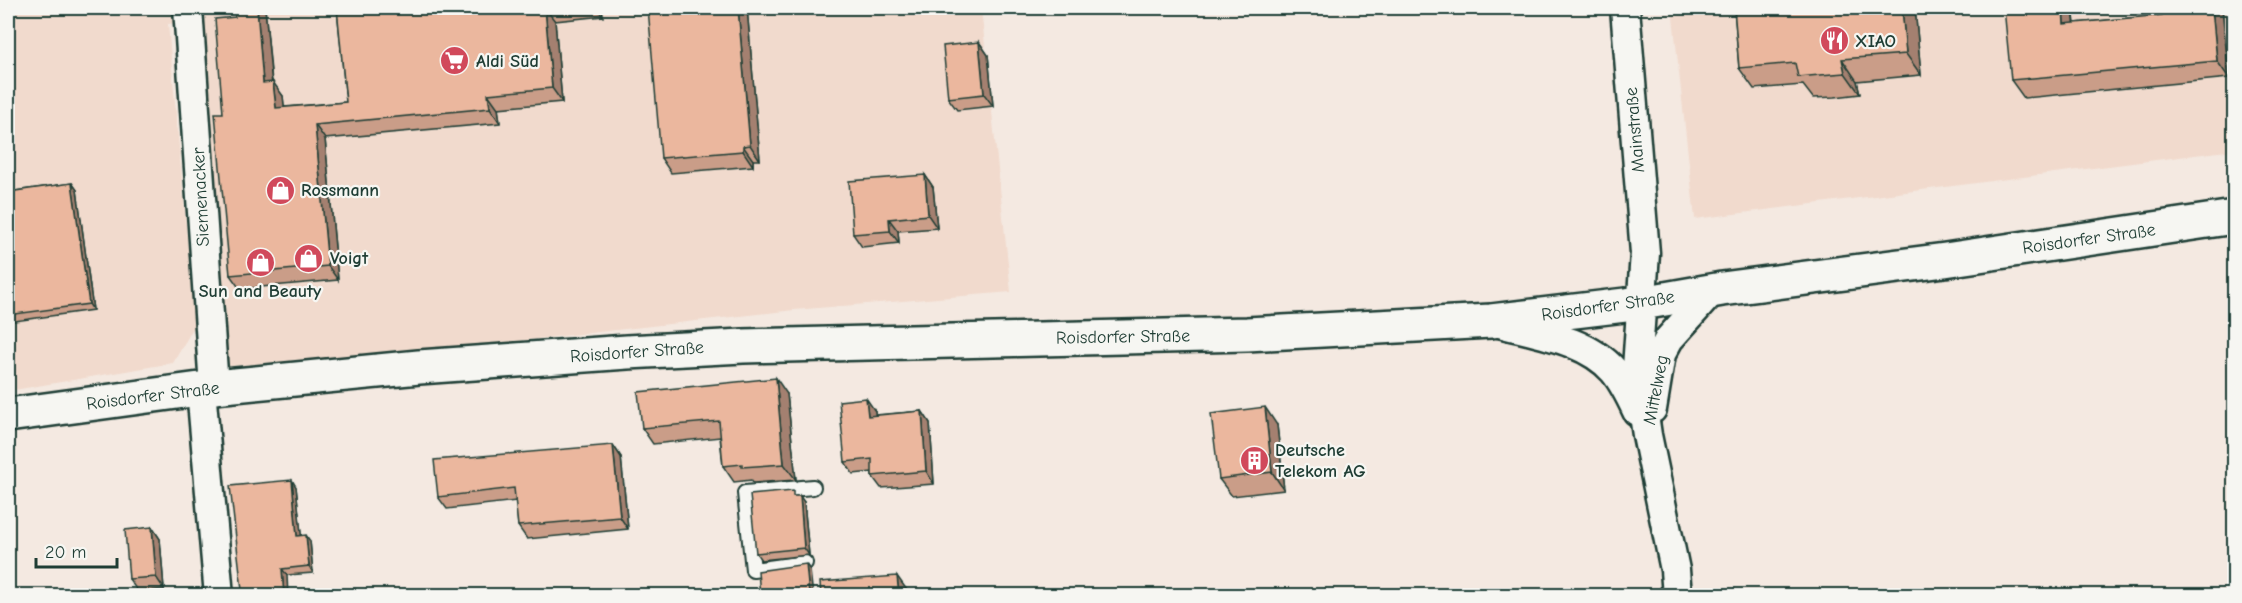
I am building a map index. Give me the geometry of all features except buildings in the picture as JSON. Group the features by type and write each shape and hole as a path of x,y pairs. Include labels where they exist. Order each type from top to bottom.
{"main road":[{"name":"Roisdorfer Straße","path":"8,415 207,388 419,367 731,346 1247,334 1491,321 1642,303 2235,217"}],"street":[{"name":"Siemenacker","path":"188,8 219,596"},
{"name":"Mainstraße","path":"1625,8 1645,253"},
{"name":"Mittelweg","path":"1645,253 1637,368 1647,435 1675,570 1677,596"},
{"name":"Mittelweg","path":"1647,435 1661,354 1670,339 1713,291"},
{"name":"Mittelweg","path":"1491,321 1571,342 1594,355 1613,369 1627,389 1647,435"}],"lane":[{"path":"805,563 753,570 745,493 813,487"}],"shaded area":[{"path":"8,8 981,8 1011,292 794,310 483,345 222,367 200,20 168,24 195,325 173,363 8,391"},
{"path":"1672,8 2234,8 2234,150 1695,219"}],"place":[{"name":"XIAO","path":"1834,41"},
{"name":"Aldi Süd","path":"455,61"},
{"name":"Rossmann","path":"280,190"},
{"name":"Voigt","path":"309,258"},
{"name":"Sun and Beauty","path":"260,262"},
{"name":"Deutsche Telekom AG","path":"1254,460"}]}
